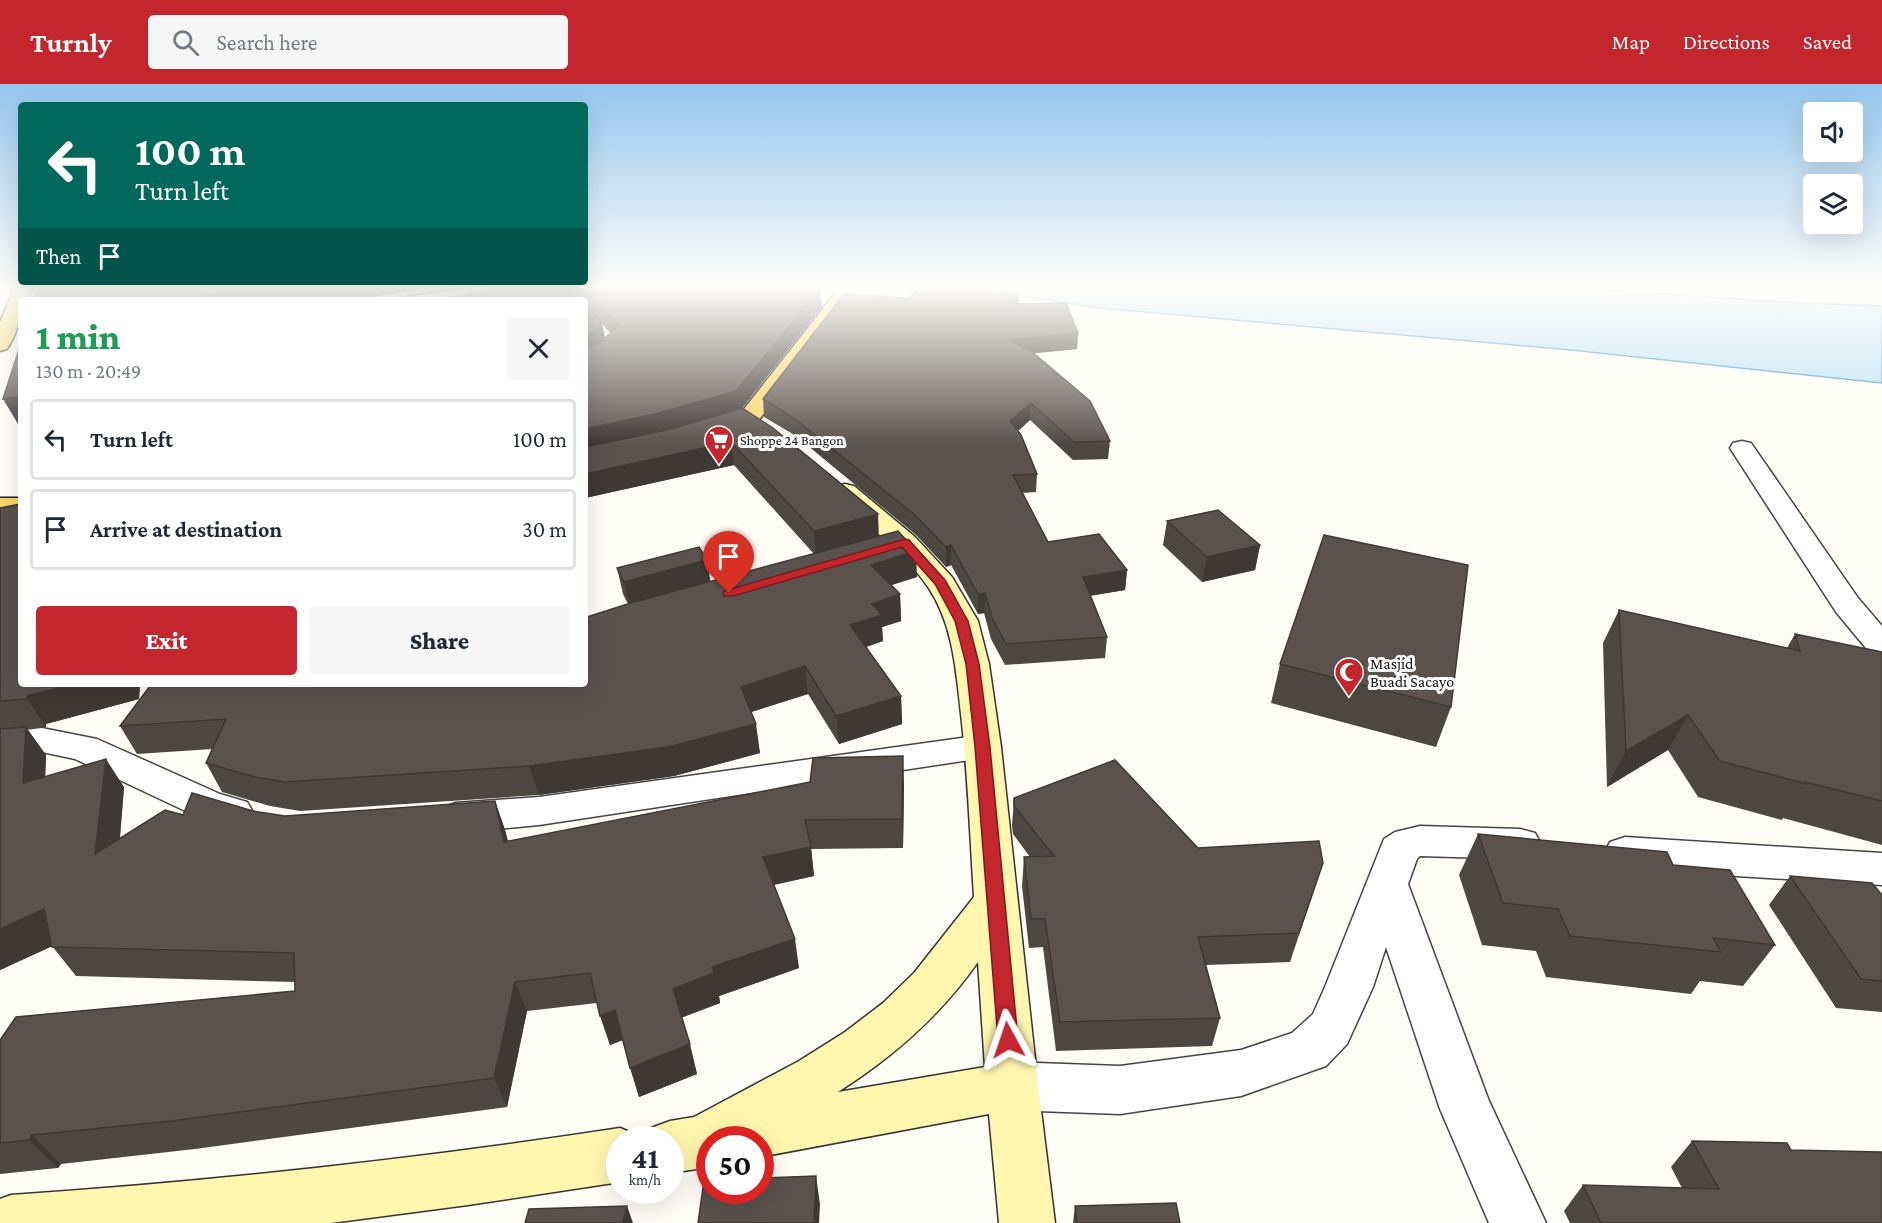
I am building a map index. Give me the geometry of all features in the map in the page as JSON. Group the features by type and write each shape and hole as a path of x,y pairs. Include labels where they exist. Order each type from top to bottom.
{"main road":[{"path":"686,438 762,428 816,340"},
{"path":"823,473 888,547 940,583 962,621 972,664 983,747 1012,1086 1027,1223"},
{"path":"0,506 18,506"},
{"path":"729,1126 828,1071 885,1032 927,990 968,943 996,900"},
{"path":"774,1129 1012,1086"},
{"path":"11,1223 117,1217 348,1193 509,1173 606,1157"}],"street":[{"path":"1742,448 1847,605 1882,646"},
{"path":"0,745 42,740 84,748 208,805 270,823"},
{"path":"422,820 538,811 983,747"},
{"path":"1012,1086 1120,1090 1241,1073 1308,1050 1330,1029 1349,987 1399,850 1409,843 1420,841 1497,843 1882,869"},
{"path":"1387,885 1466,1109 1518,1223"}],"lane":[{"path":"588,363 598,359 615,344 612,340"}],"water":[{"path":"1461,340 1882,340 1882,383"}],"building":[{"path":"603,340 777,340 736,391 655,414 588,428 588,346"},
{"path":"808,340 1009,340 1032,352 1090,401 1110,441 1074,442 1031,403 1010,421 1021,435 1037,474 1013,475 1048,542 1099,534 1127,570 1083,577 1107,637 1006,644 992,618 985,593 978,594 951,545 946,547 916,516 795,419 763,399"},
{"path":"18,352 18,396 3,399"},
{"path":"742,408 773,428 878,514 814,531 731,442 588,473 588,446 671,429"},
{"path":"18,505 18,687 62,687 27,696 27,699 0,701 0,508"},
{"path":"1218,510 1260,545 1207,557 1167,521"},
{"path":"898,531 916,551 871,565 900,594 872,604 882,615 850,625 901,696 836,716 805,666 741,687 756,724 668,747 529,766 285,782 255,777 206,763 226,719 120,726 149,687 588,687 588,617 634,602"},
{"path":"1324,535 1468,565 1451,707 1280,664"},
{"path":"699,547 707,560 624,582 617,568"},
{"path":"1619,610 1800,651 1795,634 1882,652 1882,801 1720,761 1688,715 1626,751"},
{"path":"26,727 23,783 106,759 95,854 165,810 183,815 192,793 253,811 285,816 495,801 504,842 810,782 813,758 903,756 902,819 805,820 811,847 763,857 795,939 712,967 714,973 673,989 690,1044 630,1068 615,1010 600,1016 590,973 515,982 494,1078 171,1121 32,1135 29,1140 0,1143 0,1040 16,1017 295,991 294,953 52,947 44,909 0,929 0,729"},
{"path":"1115,760 1198,848 1319,841 1323,863 1299,933 1198,937 1220,1018 1060,1022 1045,919 1031,919 1024,857 1054,856 1014,806 1014,798"},
{"path":"1478,834 1667,852 1673,865 1730,870 1775,945 1713,938 1721,952 1570,936 1558,909 1503,903"},
{"path":"1790,876 1872,883 1882,895 1882,981 1861,979"},
{"path":"1692,1141 1787,1143 1791,1150 1882,1152 1882,1223 1601,1223 1583,1185 1719,1189"},
{"path":"816,1176 814,1223 698,1223 701,1204 774,1204 774,1178"},
{"path":"1176,1203 1180,1223 1077,1223 1075,1206"},
{"path":"627,1206 623,1223 525,1223 529,1209"}],"place":[{"name":"Shoppe 24 Bangon","path":"719,466"},
{"name":"Masjid Buadi Sacayo","path":"1349,698"}],"route":[{"path":"729,593 905,543 940,583 962,621 972,664 983,747 1008,1040"}]}
